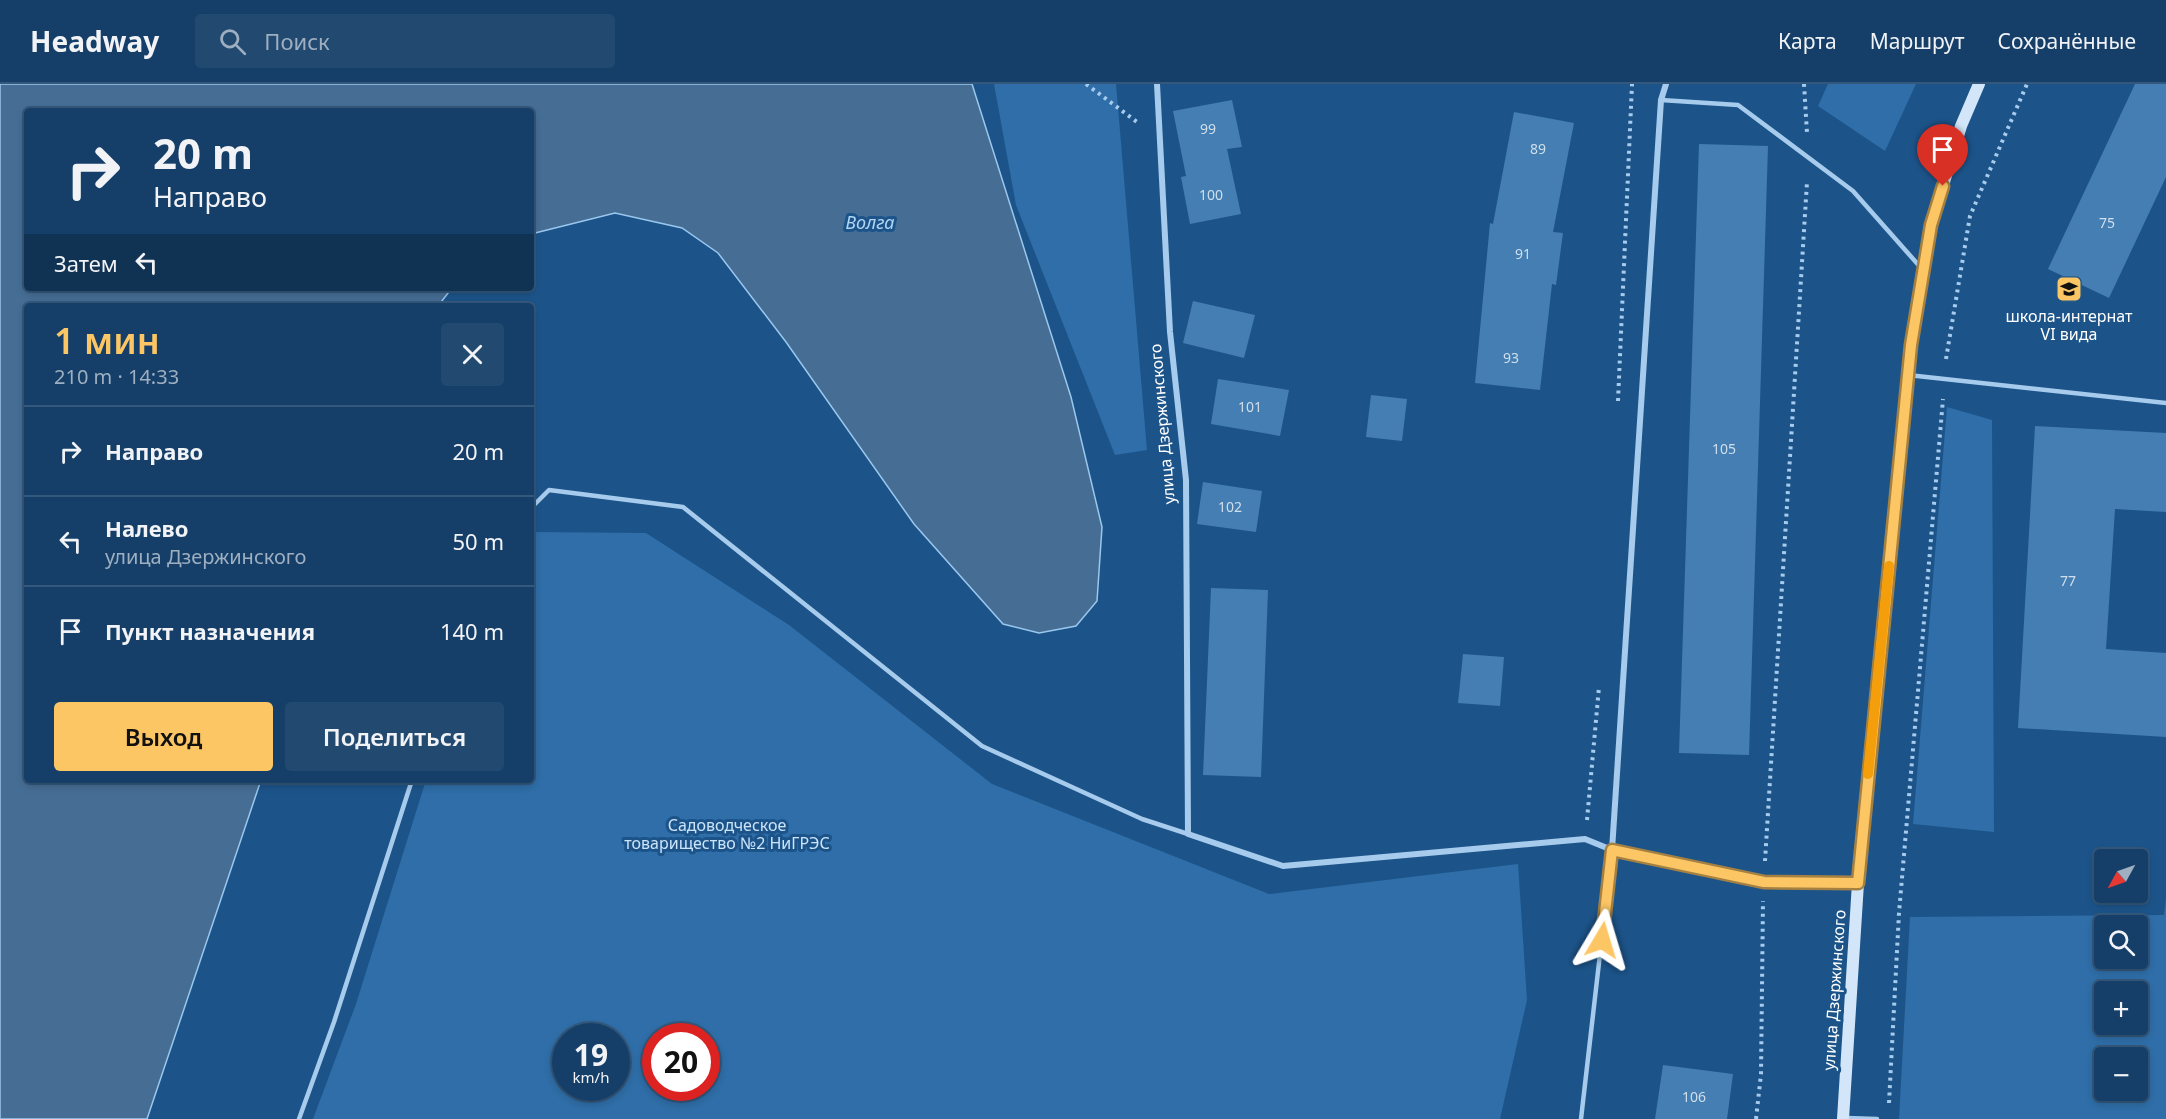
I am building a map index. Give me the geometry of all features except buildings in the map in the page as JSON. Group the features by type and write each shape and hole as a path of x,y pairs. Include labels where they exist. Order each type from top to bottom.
{"main road":[{"name":"улица Дзержинского","path":"1843,1118 1858,883 1911,345 1931,225 1961,126 1979,84"}],"street":[{"name":"улица Дзержинского","path":"1157,84 1170,333 1186,480 1188,834"},
{"path":"1612,850 1661,100 1666,84"},
{"path":"1188,834 1283,867 1585,839 1612,850 1764,882 1858,883"}],"lane":[{"path":"1661,100 1738,105 1853,191 1924,271"},
{"path":"1908,375 2166,403"},
{"path":"534,505 549,490 683,507 982,746 1142,819 1188,834"},
{"path":"299,1119 334,1022 411,783"},
{"path":"1581,1119 1612,850"},
{"path":"1843,1118 1877,1119"}],"path":[{"path":"1086,84 1160,139"},
{"path":"1618,406 1632,84"},
{"path":"1756,1119 1761,1074 1764,882 1809,158 1804,84"},
{"path":"1888,1108 1899,913 1946,357 1970,216 2026,84"},
{"path":"1585,839 1600,677"}],"green space":[{"path":"994,84 1116,84 1147,450 1115,455 1016,205"},
{"path":"1828,84 1916,84 1885,151 1818,106"},
{"path":"1947,407 1992,420 1994,832 1913,824"},
{"name":"Садоводческое товарищество №2 НиГРЭС","path":"534,532 646,533 789,625 992,784 1269,894 1518,864 1527,1000 1500,1119 313,1119 356,1004 425,783 534,783"},
{"path":"2166,898 2166,1119 1899,1119 1910,917 2094,916 2094,969 2148,969 2148,915 2164,915"}],"water":[{"name":"Волга","path":"0,84 972,84 1071,397 1102,527 1097,601 1076,626 1039,633 1003,624 914,524 786,342 718,253 682,228 615,213 534,233 534,108 24,108 24,291 450,291 440,303 24,303 24,783 260,783 147,1119 0,1119"}],"slow traffic":[{"path":"1868,774 1889,566"}],"place":[{"name":"школа-интернат VI вида","path":"2069,289"}],"route":[{"path":"1602,940 1612,850 1764,882 1858,883 1911,345 1931,225 1943,186"}]}
